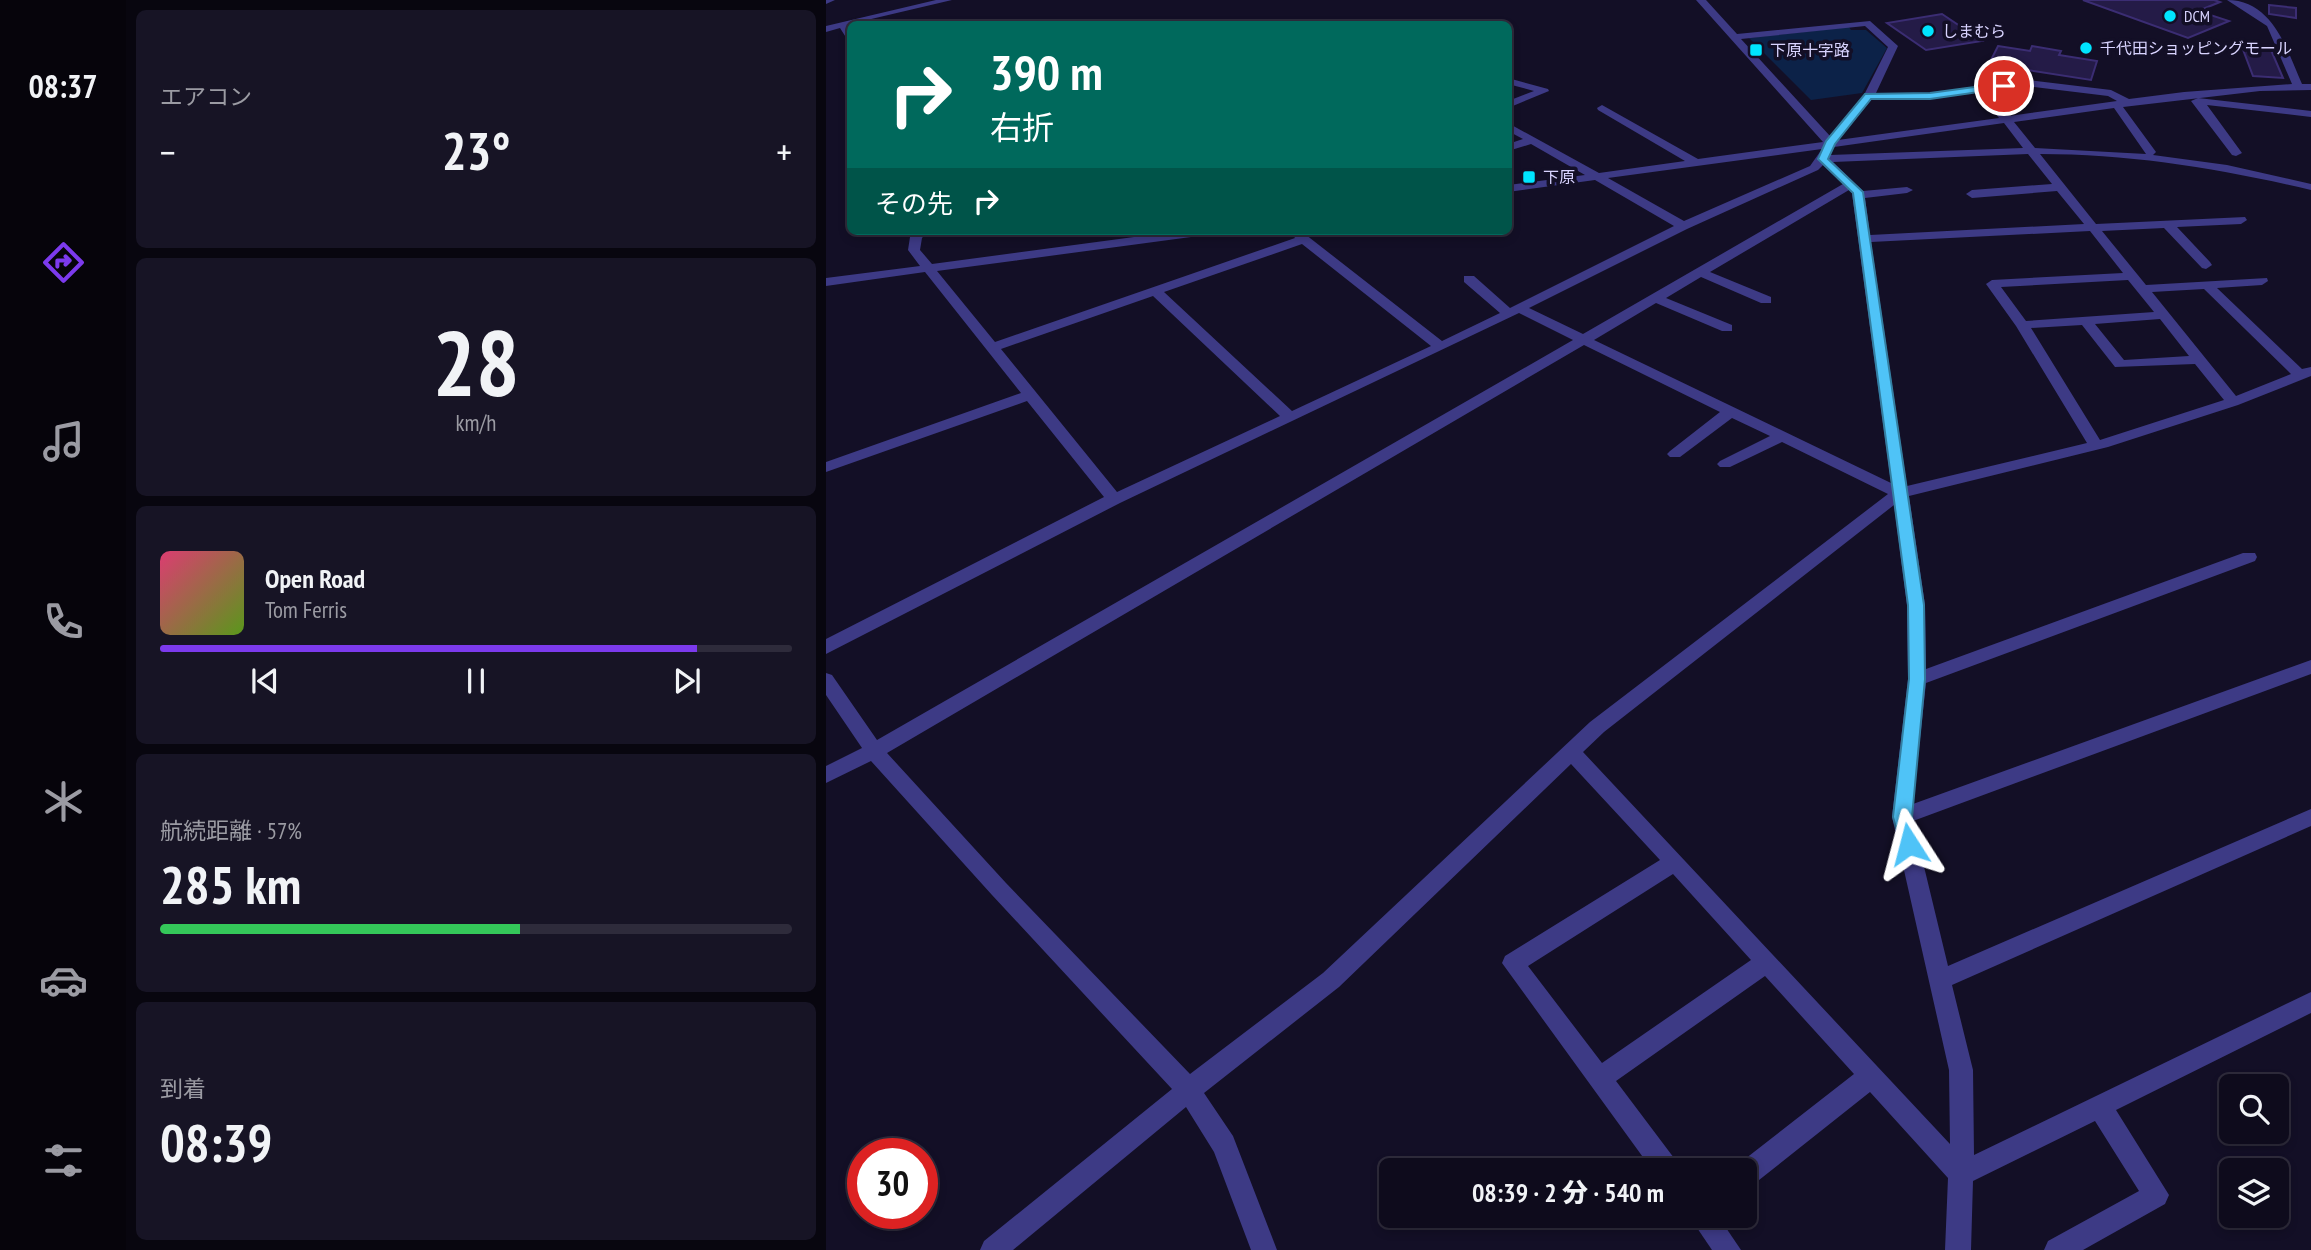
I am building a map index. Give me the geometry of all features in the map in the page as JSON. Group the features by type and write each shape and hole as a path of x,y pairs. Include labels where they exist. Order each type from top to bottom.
{"street":[{"path":"860,21 947,0"},
{"path":"1701,0 1830,143"},
{"path":"2232,0 2252,10 2271,25 2298,87"},
{"path":"826,647 1114,499 1440,347 1683,226 1814,168 1823,159 1830,143 1868,96 1893,46 1867,23 1734,37"},
{"path":"826,29 847,24"},
{"path":"844,25 847,31"},
{"path":"1868,96 1930,96 2004,86 2003,80 2039,82 2111,93 2122,104 2150,152"},
{"path":"1512,83 1544,91 1512,103"},
{"path":"1512,188 2183,95 2311,87"},
{"path":"1981,88 2233,401"},
{"path":"2183,95 2198,101 2311,114"},
{"path":"2198,101 2236,153"},
{"path":"1602,108 1695,162"},
{"path":"1512,129 1683,226"},
{"path":"1512,147 1532,140"},
{"path":"1823,159 2033,152 2094,153 2178,162 2311,187"},
{"path":"1823,159 1854,190 1865,239 1916,605 1917,679 1902,817 1961,1070 1958,1250"},
{"path":"1972,194 2061,187"},
{"path":"826,775 874,751 1699,272 1854,190 1907,190"},
{"path":"1865,239 2241,220"},
{"path":"2168,225 2206,265"},
{"path":"918,235 914,250 1114,499"},
{"path":"826,282 1177,235"},
{"path":"992,348 1156,292 1298,235 1440,347"},
{"path":"1699,272 1766,300"},
{"path":"2096,446 2022,325 1992,284 2133,276"},
{"path":"1469,279 1513,311 1583,340 1899,493"},
{"path":"2143,289 2262,281"},
{"path":"993,1250 1189,1090 1331,979 1597,727 1899,493 2096,446 2233,401 2306,373 2207,285"},
{"path":"1156,292 1290,417"},
{"path":"1655,298 1727,328"},
{"path":"2022,325 2164,315"},
{"path":"2086,321 2120,364 2199,360"},
{"path":"826,467 1030,395"},
{"path":"1675,453 1731,411"},
{"path":"1725,464 1782,436"},
{"path":"1917,679 2249,557"},
{"path":"1902,817 2311,667"},
{"path":"826,680 874,751 999,889 1189,1090 1224,1144 1264,1250"},
{"path":"1572,751 1961,1174"},
{"path":"1940,980 2311,817"},
{"path":"1658,1158 1513,963 1675,862"},
{"path":"1599,1079 1766,962"},
{"path":"1961,1174 2311,1002"},
{"path":"1757,1166 1871,1076"},
{"path":"2057,1250 2156,1195 2099,1106"},
{"path":"1711,1228 1728,1250"}],"water":[{"path":"1849,27 1851,30 1866,30 1887,48 1862,93 1811,100 1749,38"}],"building":[{"name":"DCM","path":"2083,0 2214,0 2220,2 2198,11 2229,21 2188,38"},
{"path":"2269,5 2296,8 2296,18 2269,14"},
{"path":"1942,14 1982,41 1926,50 1887,23"},
{"path":"1998,46 2030,51 2032,46 2061,51 2059,55 2097,61 2091,80 1989,64"},
{"path":"2242,47 2271,50 2283,78 2253,76"}],"place":[{"name":"DCM","path":"2170,16"},
{"name":"しまむら","path":"1928,31"},
{"name":"千代田ショッピングモール","path":"2086,48"},
{"name":"下原十字路","path":"1756,50"},
{"name":"下原","path":"1529,177"}],"route":[{"path":"1909,844 1902,817 1917,679 1916,605 1858,192 1823,159 1825,150 1868,96 1930,96 2004,86"}]}
